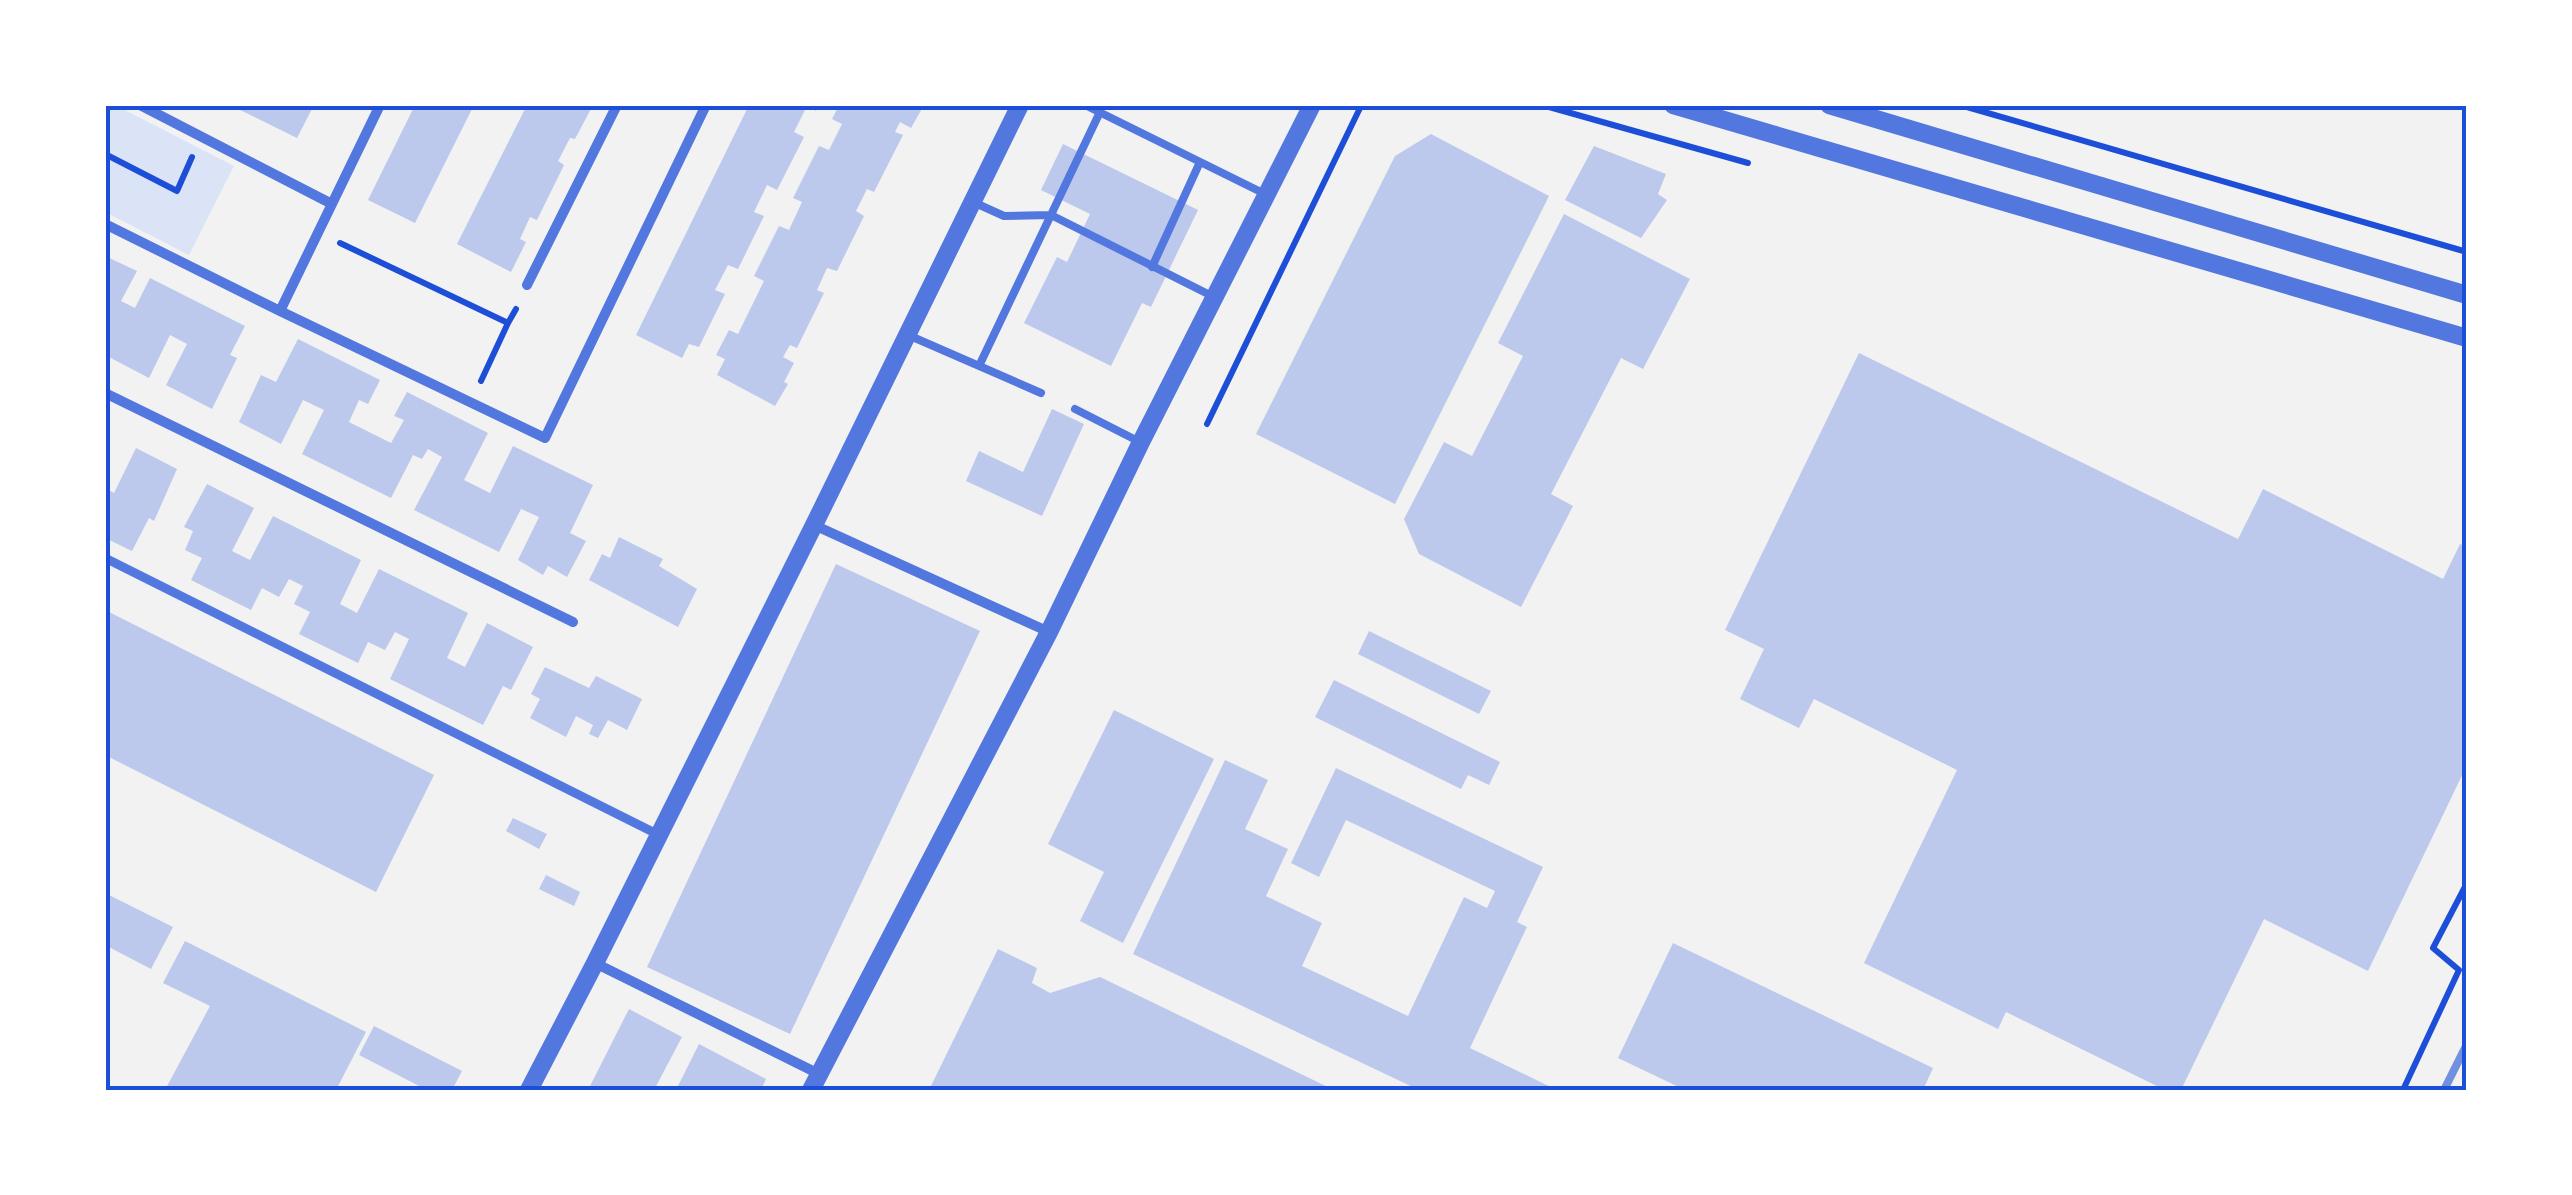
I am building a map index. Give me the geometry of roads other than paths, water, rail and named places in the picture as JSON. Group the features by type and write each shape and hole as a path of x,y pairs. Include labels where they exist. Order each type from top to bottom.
{"street":[{"path":"140,105 332,204"},
{"path":"280,311 380,105"},
{"path":"527,285 617,105"},
{"path":"105,224 546,438 706,105"},
{"path":"529,1090 814,525 1020,105"},
{"path":"595,963 815,1082 1049,632 1312,105"},
{"path":"1674,105 2467,338"},
{"path":"1829,105 2467,295"},
{"path":"105,394 573,622"},
{"path":"814,525 1049,632"},
{"path":"105,558 659,835"}],"lane":[{"path":"1085,105 1266,195"},
{"path":"979,366 1100,112"},
{"path":"1152,266 1200,162"},
{"path":"974,202 1004,216 1051,215 1214,297"},
{"path":"907,335 1041,394"},
{"path":"1075,409 1141,442"}],"railway":[{"path":"2444,1090 2467,1044"}]}
